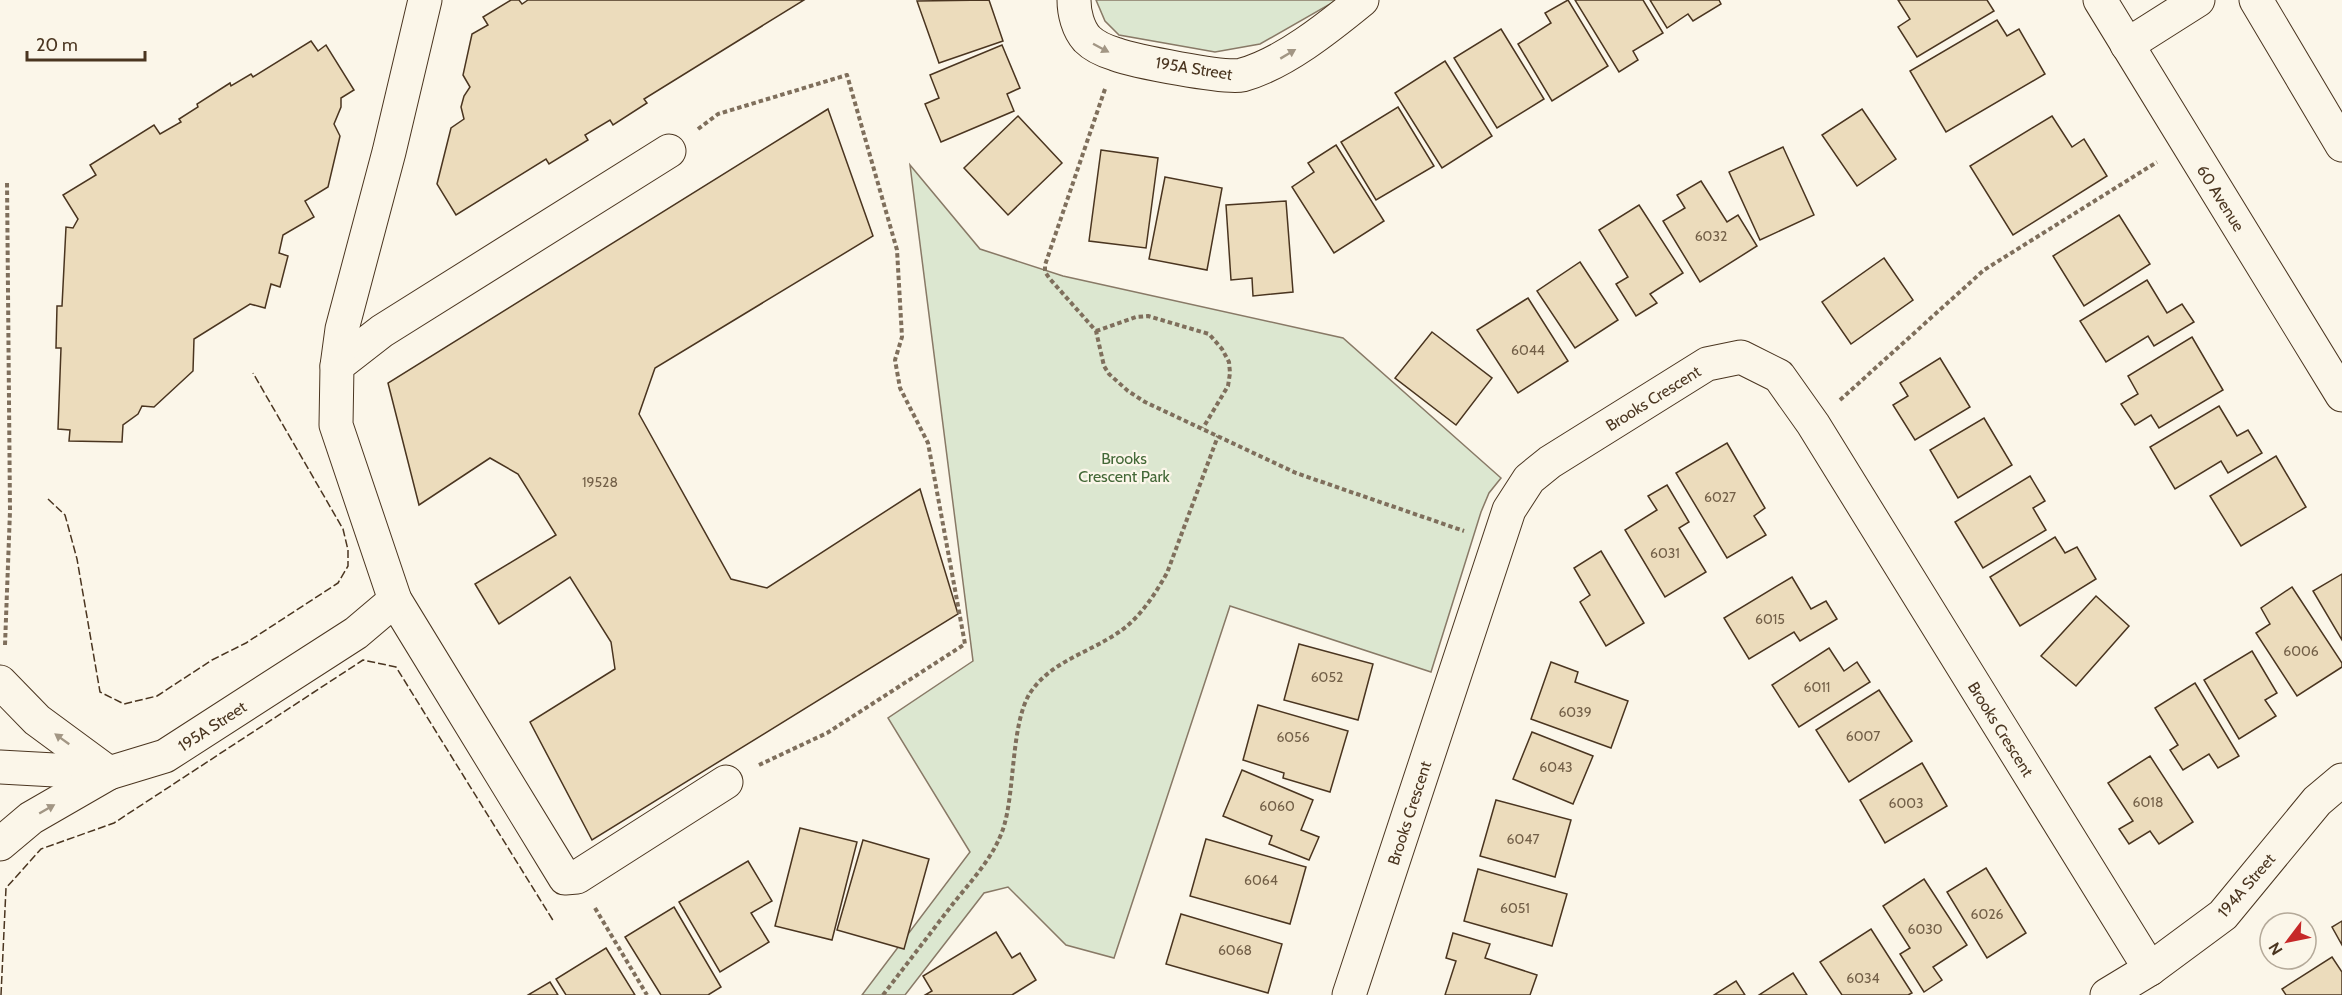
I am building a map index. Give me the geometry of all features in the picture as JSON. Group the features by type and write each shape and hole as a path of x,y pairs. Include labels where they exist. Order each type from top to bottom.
{"street":[{"path":"425,0 389,152 342,329 338,366 336,425 395,600 565,878 577,878 726,782"},
{"name":"195A Street","path":"1074,0 1076,18 1082,31 1087,39 1100,48 1117,55 1221,76 1241,75 1286,57 1362,0"},
{"name":"60 Avenue","path":"2100,0 2342,395"},
{"path":"2127,45 2198,0"},
{"path":"2256,0 2342,145"},
{"path":"338,366 382,331 669,152"},
{"name":"Brooks Crescent","path":"1349,995 1509,510 1529,479 1550,462 1707,364 1741,357 1779,376 1813,424 2150,969"},
{"name":"195A Street","path":"0,767 110,773 165,756 356,633 395,600"},
{"path":"0,682 37,720 110,773 31,818 0,844"},
{"name":"194A Street","path":"2107,995 2150,969 2223,915 2317,801 2342,780"}],"path":[{"path":"669,152 718,114 847,75 897,250 902,337 895,360 900,388 928,443 965,644 827,734 726,782"},
{"path":"1106,88 1045,265 1045,272 1096,331 1104,366 1116,381 1145,402 1296,473 1470,533"},
{"path":"1833,405 1984,270 2160,160"},
{"path":"5,650 10,511 7,181"},
{"path":"1096,331 1136,317 1148,316 1203,331 1212,337 1229,362 1230,373 1228,386 1203,428"},
{"path":"882,995 983,866 999,840 1007,812 1022,714 1030,694 1051,670 1130,624 1159,587 1167,573 1218,436"},
{"path":"577,878 647,995"}],"green space":[{"path":"1096,0 1337,0 1260,44 1215,52 1119,35 1105,21"},
{"name":"Brooks Crescent Park","path":"910,165 980,249 1063,276 1343,338 1501,478 1489,493 1481,512 1431,672 1230,606 1114,958 1066,945 1008,887 984,893 905,995 862,995 970,852 888,718 973,661"}],"building":[{"path":"511,0 519,0 522,4 528,0 804,0 644,99 647,103 613,125 610,120 585,135 588,140 549,164 546,159 456,215 437,184 451,128 464,119 461,107 470,87 463,75 472,34 488,25 483,17"},
{"path":"989,0 1003,41 939,63 917,1"},
{"path":"1568,0 1608,66 1552,101 1518,44 1551,23 1545,13"},
{"path":"1575,0 1643,0 1663,33 1633,51 1638,60 1619,72"},
{"path":"1650,0 1719,0 1721,4 1693,21 1688,14 1667,28"},
{"path":"1898,0 1987,0 1994,11 1917,57 1898,27 1910,19"},
{"path":"1997,20 2007,36 2019,29 2045,74 1946,132 1910,71"},
{"path":"1501,29 1544,99 1497,128 1454,58"},
{"path":"311,41 318,51 326,45 354,90 341,98 341,107 334,124 340,136 328,187 305,201 314,217 283,235 279,253 288,256 280,287 271,284 265,308 250,304 194,339 193,371 154,407 142,406 138,414 123,425 122,442 69,441 70,430 58,429 61,348 56,348 57,306 62,306 66,227 73,228 78,219 63,195 96,175 90,165 154,125 160,134 181,122 179,119 198,107 197,104 230,83 231,86 251,74 253,77"},
{"path":"1002,45 1020,88 1007,94 1014,111 941,142 925,104 939,98 930,75"},
{"path":"1445,61 1492,136 1442,168 1395,93"},
{"path":"1398,107 1434,166 1376,200 1341,142"},
{"path":"828,109 873,236 655,368 639,414 731,579 767,588 920,489 958,614 592,840 530,722 615,669 611,642 570,577 499,624 475,584 556,535 518,474 490,458 419,505 388,383"},
{"path":"1862,109 1896,159 1857,186 1822,135"},
{"path":"1018,116 1062,163 1008,215 964,168"},
{"path":"2052,116 2072,147 2084,139 2107,176 2013,235 1970,166"},
{"path":"1336,145 1384,221 1334,253 1292,187 1314,172 1308,163"},
{"path":"1783,147 1814,215 1760,240 1729,172"},
{"path":"1101,150 1158,158 1146,248 1089,241"},
{"path":"1165,177 1222,188 1207,270 1149,259"},
{"path":"1701,181 1727,222 1738,215 1757,246 1700,282 1663,221 1685,208 1677,195"},
{"path":"1286,201 1293,292 1253,296 1252,278 1231,280 1226,205"},
{"path":"1639,205 1683,273 1650,294 1657,303 1636,316 1616,284 1628,277 1599,230"},
{"path":"2119,215 2150,264 2084,306 2053,256"},
{"path":"1884,258 1913,300 1851,344 1822,302"},
{"path":"1580,262 1618,320 1575,348 1537,291"},
{"path":"2147,280 2167,313 2182,304 2194,322 2154,346 2148,336 2106,362 2080,321"},
{"path":"1528,298 1568,361 1518,393 1477,330"},
{"path":"1432,332 1492,378 1456,425 1395,378"},
{"path":"2192,337 2223,390 2159,428 2151,415 2135,425 2121,404 2138,394 2128,376"},
{"path":"1940,358 1970,407 1915,440 1893,405 1908,396 1900,383"},
{"path":"2219,406 2237,436 2248,430 2262,453 2228,473 2221,461 2175,489 2150,447"},
{"path":"1984,418 2012,465 1958,498 1930,450"},
{"path":"1727,443 1765,508 1754,516 1766,535 1727,558 1676,473"},
{"path":"2276,456 2306,507 2241,546 2210,496"},
{"path":"2030,476 2045,501 2033,508 2046,530 1983,568 1955,522"},
{"path":"1667,485 1689,522 1679,528 1706,572 1665,597 1625,530 1657,510 1648,496"},
{"path":"2055,537 2065,553 2077,547 2096,579 2020,626 1990,577"},
{"path":"1601,551 1644,623 1606,646 1580,602 1590,595 1574,568"},
{"path":"2342,574 2342,640 2313,591"},
{"path":"1792,577 1811,609 1826,601 1837,619 1800,641 1794,632 1749,659 1724,618"},
{"path":"2292,587 2342,663 2342,667 2297,696 2256,633 2270,624 2261,608"},
{"path":"2096,596 2129,626 2076,686 2041,656"},
{"path":"1299,644 1373,664 1358,720 1284,700"},
{"path":"1829,648 1844,671 1857,662 1870,682 1799,727 1772,685"},
{"path":"2252,651 2277,693 2265,700 2276,716 2239,739 2204,680"},
{"path":"1551,662 1578,672 1575,682 1628,701 1611,748 1531,719"},
{"path":"2195,683 2239,756 2218,768 2209,754 2183,770 2170,750 2178,745 2155,708"},
{"path":"1879,690 1912,741 1849,782 1816,730"},
{"path":"1258,705 1348,731 1330,792 1283,778 1284,773 1243,760"},
{"path":"1532,732 1593,756 1573,804 1513,779"},
{"path":"2150,756 2193,822 2159,844 2150,831 2129,844 2119,829 2133,821 2108,783"},
{"path":"1922,763 1947,806 1885,843 1860,800"},
{"path":"1242,770 1313,800 1301,830 1319,837 1309,860 1269,844 1272,836 1223,816"},
{"path":"1496,800 1571,820 1555,877 1480,856"},
{"path":"800,828 857,842 832,940 775,926"},
{"path":"1206,839 1306,867 1290,924 1190,896"},
{"path":"863,840 929,859 904,949 837,930"},
{"path":"748,861 772,901 751,913 769,942 720,972 679,902"},
{"path":"1986,868 2026,933 1987,958 1947,892"},
{"path":"1478,869 1567,894 1552,946 1464,921"},
{"path":"1924,879 1967,945 1933,967 1942,980 1924,992 1900,954 1910,948 1883,906"},
{"path":"674,907 721,987 708,995 661,995 625,937"},
{"path":"1181,914 1282,944 1268,993 1166,964"},
{"path":"2342,921 2342,945 2332,927"},
{"path":"1871,929 1912,993 1908,995 1842,995 1820,962"},
{"path":"996,932 1012,958 1020,953 1036,980 1012,995 925,995 932,991 923,976"},
{"path":"1453,933 1490,944 1485,958 1537,975 1530,995 1445,995 1456,961 1446,958"},
{"path":"606,948 635,995 566,995 556,979"},
{"path":"2332,957 2342,972 2342,995 2286,995 2282,989 2310,971 2318,971 2318,966"},
{"path":"1793,973 1807,995 1759,995"},
{"path":"1736,981 1745,995 1714,995"},
{"path":"550,982 558,995 528,995"}],"fence":[{"path":"48,499 65,515 77,559 100,692 124,704 157,696 212,660 246,643 338,583 348,566 348,550 343,529 253,373"},
{"path":"1,995 6,888 41,849 114,823 363,660 396,667 554,922"}]}
